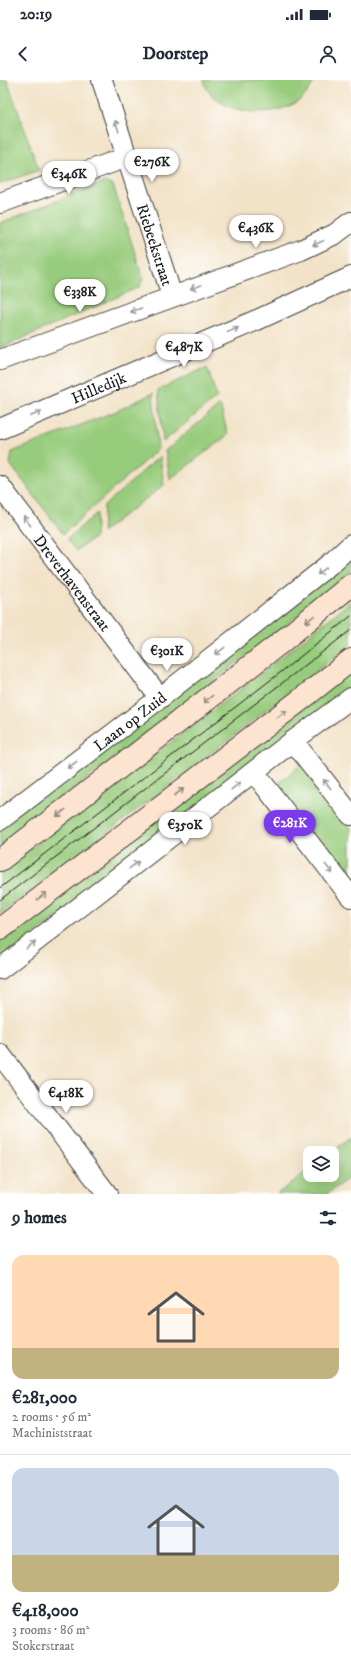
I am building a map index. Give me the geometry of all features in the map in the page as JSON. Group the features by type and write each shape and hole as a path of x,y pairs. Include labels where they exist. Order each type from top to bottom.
{"main road":[{"name":"Laan op Zuid","path":"0,860 280,643 351,585"},
{"path":"0,929 310,693 351,660"}],"street":[{"name":"Riebeekstraat","path":"102,80 172,296"},
{"path":"0,203 127,157"},
{"path":"0,360 307,247 335,234 351,222"},
{"name":"Hilledijk","path":"0,429 257,320 351,278"},
{"name":"Dreverhavenstraat","path":"0,486 160,698"},
{"name":"Laan op Zuid","path":"0,820 160,698 329,565 351,545"},
{"path":"0,969 293,741 351,698"},
{"path":"293,741 351,815"},
{"path":"254,772 351,897"},
{"path":"0,1054 107,1194"}],"green space":[{"path":"0,80 7,80 39,170 0,184"},
{"path":"204,80 315,80 304,96 290,106 278,110 252,112 228,106 217,100 208,91"},
{"path":"105,182 113,185 143,278 140,287 0,348 0,223"},
{"path":"207,367 217,397 163,442 158,390"},
{"path":"153,393 158,449 63,534 10,464 12,452 119,410"},
{"path":"220,405 228,435 170,479 165,451"},
{"path":"160,456 164,485 102,532 104,506"},
{"path":"97,513 95,537 76,551 67,539"},
{"path":"351,554 351,572 291,621 0,846 0,827"},
{"path":"351,601 351,644 213,752 0,914 0,872 263,672"},
{"path":"351,671 351,692 0,961 0,942"},
{"path":"302,764 351,828 351,888 273,787"},
{"path":"351,1137 351,1176 327,1194 277,1194 303,1174 303,1182 339,1182 339,1146"}],"tram line":[{"path":"0,888 281,672 351,616"},
{"path":"0,900 351,630"}]}
